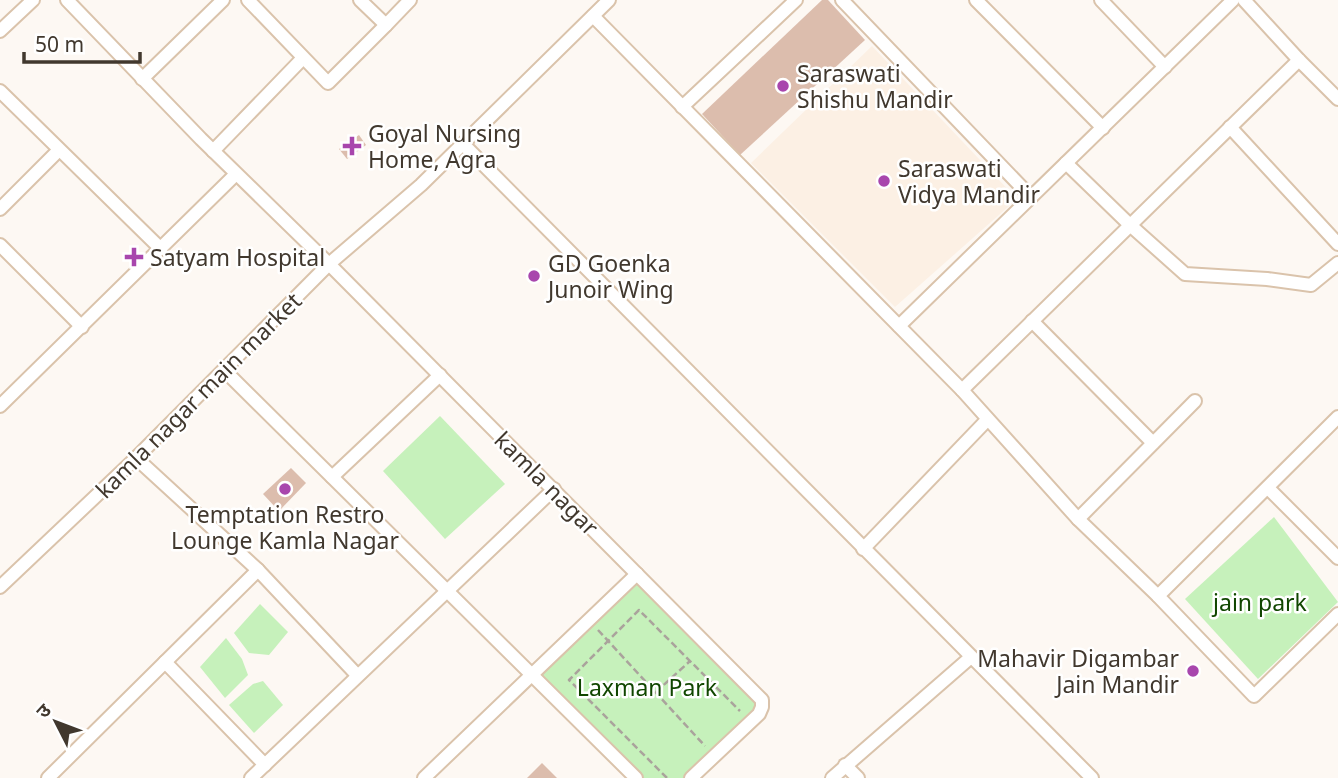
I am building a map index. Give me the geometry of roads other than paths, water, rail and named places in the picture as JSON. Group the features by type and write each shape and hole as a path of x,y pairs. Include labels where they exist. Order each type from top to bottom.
{"street":[{"path":"0,31 33,0"},
{"name":"kamla nagar","path":"67,0 213,151 554,489 762,703 759,713 691,778"},
{"path":"142,79 223,0"},
{"path":"248,0 328,83 410,0"},
{"path":"360,0 386,25"},
{"name":"kamla nagar main market","path":"0,587 136,458 329,264 421,185 609,0"},
{"path":"682,107 796,0"},
{"path":"842,0 1031,197"},
{"path":"976,0 1103,128"},
{"path":"1101,0 1165,67"},
{"path":"900,326 1233,0"},
{"path":"1244,0 1338,99"},
{"path":"593,16 900,326 962,390 1078,519 1158,596 1254,696 1338,614"},
{"path":"213,151 303,58"},
{"path":"962,390 1299,60"},
{"path":"0,91 161,249"},
{"path":"1230,127 1338,244"},
{"path":"463,144 1092,778"},
{"path":"0,209 59,150"},
{"path":"1066,163 1179,270 1189,275 1267,279 1311,285 1338,263"},
{"path":"0,406 236,174"},
{"path":"0,245 82,327"},
{"path":"1032,321 1153,443"},
{"path":"224,370 636,778"},
{"path":"332,477 440,375"},
{"path":"1078,519 1195,401"},
{"path":"1158,596 1338,417"},
{"path":"863,549 987,420"},
{"path":"136,458 257,570 357,675"},
{"path":"1268,488 1338,558"},
{"path":"251,778 554,489"},
{"path":"48,778 257,570"},
{"path":"424,778 637,574"},
{"path":"832,778 971,657"},
{"path":"165,662 265,765"},
{"path":"845,765 858,778"}],"place":[{"name":"Saraswati Shishu Mandir","path":"783,86"},
{"name":"Goyal Nursing Home, Agra","path":"352,146"},
{"name":"Saraswati Vidya Mandir","path":"884,181"},
{"name":"Satyam Hospital","path":"134,257"},
{"name":"GD Goenka Junoir Wing","path":"534,276"},
{"name":"Temptation Restro Lounge Kamla Nagar","path":"285,489"},
{"name":"Mahavir Digambar Jain Mandir","path":"1193,671"}],"park label":[{"name":"jain park","path":"1260,602"},
{"name":"Laxman Park","path":"647,687"}]}
